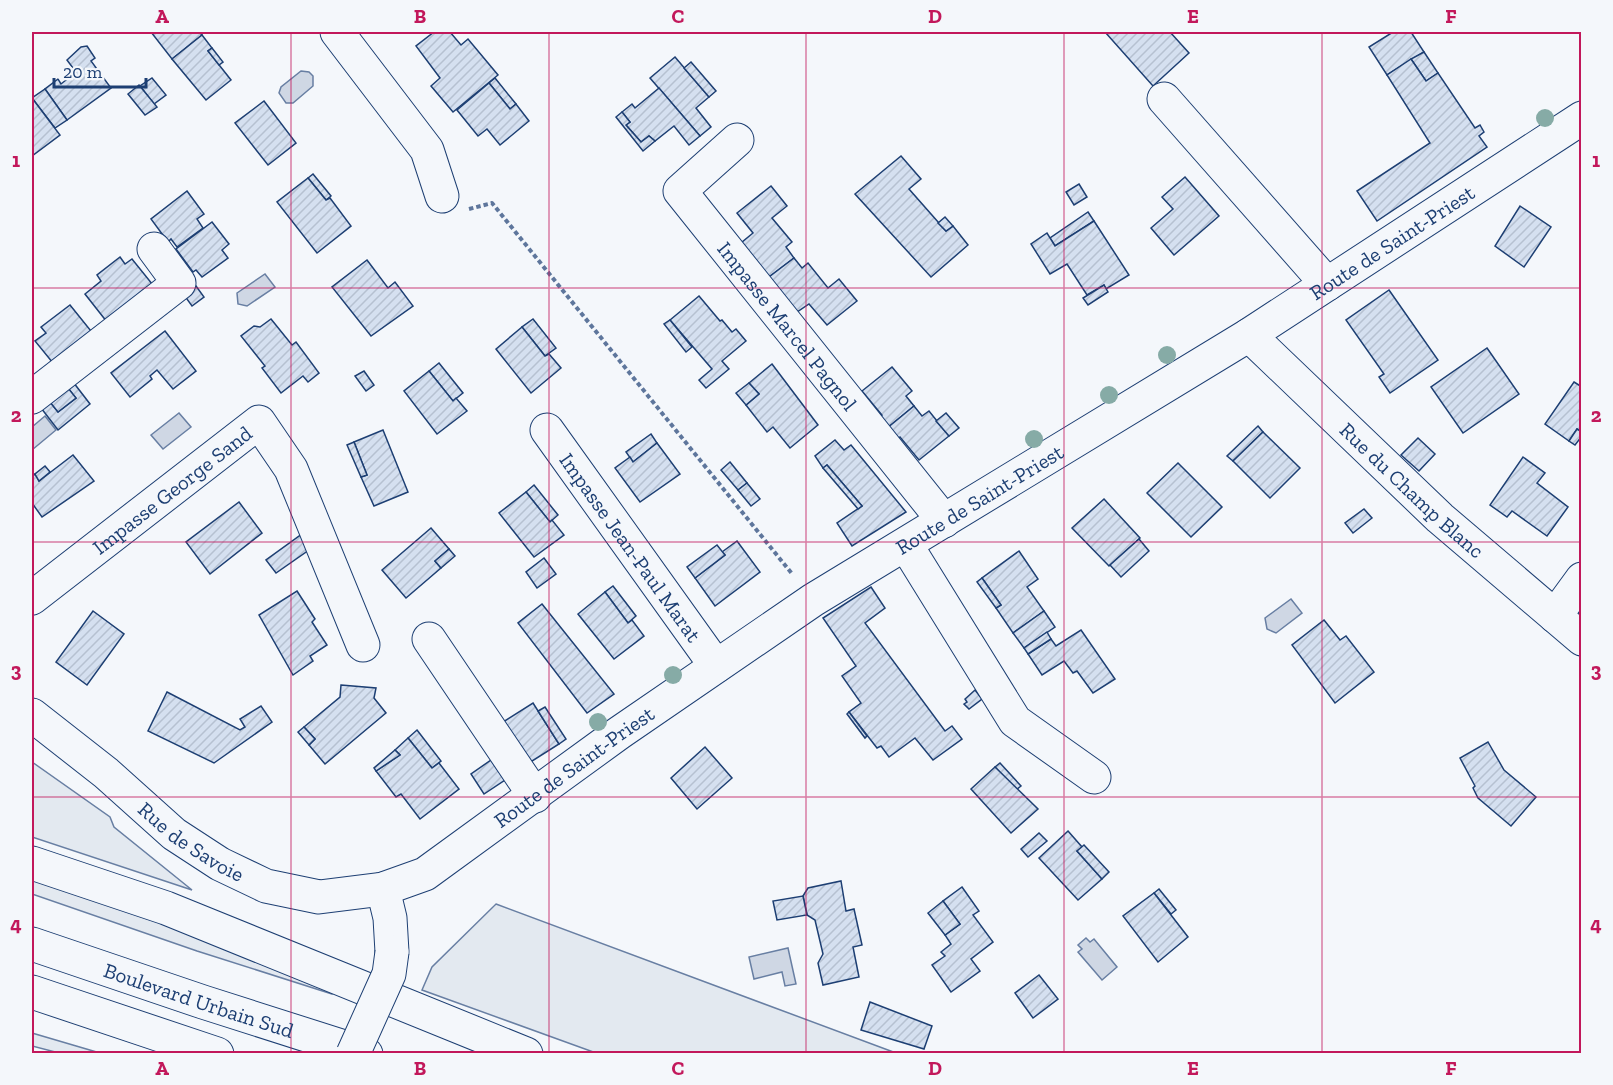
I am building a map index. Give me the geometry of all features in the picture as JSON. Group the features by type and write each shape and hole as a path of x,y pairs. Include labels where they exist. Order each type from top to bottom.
{"main road":[{"path":"337,32 427,150 442,196"},
{"path":"1164,99 1327,284"},
{"name":"Route de Saint-Priest","path":"382,889 425,874 716,666 813,600 1249,335 1581,118"},
{"name":"Impasse Marcel Pagnol","path":"737,140 680,191 944,521"},
{"path":"32,397 179,283 154,249"},
{"name":"Rue du Champ Blanc","path":"1249,335 1440,518 1581,639"},
{"name":"Impasse George Sand","path":"32,598 259,422 291,469 363,645"},
{"name":"Impasse Jean-Paul Marat","path":"547,430 716,666"},
{"path":"906,545 1015,721 1094,777"},
{"path":"1555,616 1581,579"},
{"path":"429,639 535,796"},
{"name":"Rue de Savoie","path":"32,715 105,773 174,834 220,864 266,886 319,897 382,889"},
{"path":"32,863 166,908 526,1053"},
{"path":"353,1053 389,974 392,952 390,918 382,889"},
{"name":"Boulevard Urbain Sud","path":"32,944 203,1002 366,1053"},
{"path":"32,992 217,1053"}],"path":[{"path":"442,196 471,210 492,203 813,600"}],"shaded area":[{"path":"301,71 309,72 313,76 313,86 293,103 286,103 279,93 281,87"},
{"path":"265,274 275,287 247,306 238,304 237,293"},
{"path":"179,413 191,427 163,449 151,435"},
{"path":"45,416 56,430 32,450 32,427"},
{"path":"1291,599 1302,613 1276,633 1267,629 1265,618"},
{"path":"32,762 110,817 114,827 192,890 32,837"},
{"path":"32,875 92,895 333,990 332,994 197,951 32,894"},
{"path":"496,904 896,1053 596,1053 422,990 432,967"},
{"path":"1086,938 1090,942 1094,939 1117,967 1102,980 1078,952 1082,949 1078,945"},
{"path":"788,948 796,984 785,986 782,972 754,979 749,957"},
{"path":"32,1033 100,1053 59,1053 32,1046"}],"building":[{"path":"151,32 199,32 202,35 172,59"},
{"path":"434,32 450,32 461,45 468,39 498,75 453,112 431,86 440,78 416,46"},
{"path":"1105,32 1170,32 1189,53 1153,86"},
{"path":"1393,32 1411,32 1424,52 1387,75 1369,47"},
{"path":"202,35 212,48 208,51 231,80 206,100 172,59"},
{"path":"87,46 95,58 91,61 111,88 67,120 45,89 58,79 61,84 76,72 67,60 81,47"},
{"path":"212,48 223,62 219,65 208,51"},
{"path":"1424,52 1438,73 1426,81 1411,59"},
{"path":"675,57 709,97 696,108 711,127 700,136 650,78"},
{"path":"1411,59 1426,81 1438,73 1475,128 1480,125 1484,132 1479,136 1487,147 1377,221 1357,191 1430,143 1387,75"},
{"path":"691,62 716,91 709,97 684,68"},
{"path":"152,78 166,95 154,104 140,86"},
{"path":"495,78 516,104 510,109 489,83"},
{"path":"489,83 510,109 516,104 529,121 500,145 487,129 478,136 457,110"},
{"path":"139,85 157,107 145,115 128,94"},
{"path":"659,88 700,136 689,145 674,126 655,141 649,136 641,142 626,125 630,122 622,112 632,104 635,108"},
{"path":"45,89 67,120 55,128 32,98"},
{"path":"32,98 60,135 32,156"},
{"path":"264,101 296,143 268,165 235,123"},
{"path":"622,112 630,122 626,125 641,142 649,136 655,141 643,151 616,117"},
{"path":"901,156 921,179 909,189 946,231 953,226 968,245 931,277 855,194"},
{"path":"313,174 331,196 326,200 308,178"},
{"path":"1185,177 1219,216 1174,255 1151,228 1173,209 1162,197"},
{"path":"308,178 326,200 330,198 351,226 317,253 277,202"},
{"path":"1079,184 1087,197 1074,205 1066,192"},
{"path":"771,186 787,206 772,218 792,242 786,247 794,258 765,280 741,243 753,233 737,213"},
{"path":"187,191 204,214 197,219 203,228 177,247 171,239 168,242 151,219"},
{"path":"1520,206 1551,227 1524,267 1495,246"},
{"path":"1088,212 1094,221 1055,246 1050,238"},
{"path":"945,217 953,226 946,231 938,223"},
{"path":"1094,221 1129,275 1106,289 1104,285 1087,295 1067,264 1050,274 1031,244 1047,233 1055,246"},
{"path":"212,222 229,244 222,250 228,258 202,277 196,270 193,272 176,249"},
{"path":"120,257 125,264 132,259 157,290 107,322 85,294 101,281 97,275"},
{"path":"794,258 802,268 808,263 828,288 839,279 857,301 827,325 809,304 797,312 765,280"},
{"path":"367,260 388,288 395,282 413,306 371,336 332,287"},
{"path":"1104,285 1108,292 1088,305 1083,298"},
{"path":"196,286 204,297 192,306 184,295"},
{"path":"1389,290 1438,360 1390,393 1379,377 1384,374 1346,320"},
{"path":"699,296 720,321 722,320 732,332 736,329 746,341 722,361 729,369 706,388 699,380 712,369 670,320"},
{"path":"70,305 95,336 53,363 35,341 46,333 41,327"},
{"path":"271,319 292,345 296,342 319,373 308,382 303,376 281,393 262,368 265,366 241,336 254,326 260,327"},
{"path":"533,319 556,348 545,356 522,327"},
{"path":"670,320 692,347 686,352 664,324"},
{"path":"522,327 545,356 549,354 561,368 531,393 496,349"},
{"path":"165,331 196,371 173,389 157,370 150,376 152,379 130,397 111,373"},
{"path":"1487,348 1519,394 1463,433 1431,387"},
{"path":"439,363 463,393 453,401 429,371"},
{"path":"772,364 818,425 790,448 773,427 767,432 746,405 759,394 749,383"},
{"path":"892,367 912,391 906,396 914,406 886,429 878,418 882,415 862,391"},
{"path":"364,371 374,385 366,391 355,376"},
{"path":"429,371 453,401 456,398 467,411 437,434 404,391"},
{"path":"70,378 90,404 58,430 38,404 46,397 58,412 76,398 64,383"},
{"path":"1574,382 1582,387 1582,432 1577,429 1569,441 1545,424"},
{"path":"64,383 76,398 58,412 46,397"},
{"path":"749,383 759,394 746,405 736,393"},
{"path":"914,406 922,416 929,411 949,436 919,460 900,437 896,440 886,429"},
{"path":"946,413 959,428 949,436 936,421"},
{"path":"1258,426 1263,432 1233,461 1227,456"},
{"path":"1577,429 1582,432 1582,436 1575,445 1569,441"},
{"path":"383,430 408,492 374,506 361,477 367,475 354,442"},
{"path":"1263,432 1300,468 1270,498 1233,461"},
{"path":"651,434 657,443 633,462 626,452"},
{"path":"1418,438 1435,454 1419,471 1401,455"},
{"path":"835,440 844,450 851,445 906,512 852,546 837,523 862,506 827,465 823,468 815,456"},
{"path":"354,442 367,475 361,477 347,445"},
{"path":"657,443 680,474 640,502 615,468 630,457 633,462"},
{"path":"73,455 94,481 42,517 32,503 32,477 35,474 39,481"},
{"path":"1523,457 1545,473 1537,483 1568,507 1547,536 1512,511 1507,517 1490,505"},
{"path":"730,462 747,483 738,490 721,470"},
{"path":"1178,463 1222,507 1191,537 1147,493"},
{"path":"827,465 862,506 858,509 823,468"},
{"path":"45,466 50,472 39,481 35,474"},
{"path":"747,483 760,499 751,506 738,490"},
{"path":"534,485 558,515 550,522 526,492"},
{"path":"526,492 550,522 552,520 564,535 534,557 499,513"},
{"path":"1104,499 1140,538 1109,566 1072,528"},
{"path":"239,502 262,533 210,574 186,542"},
{"path":"1364,509 1372,518 1353,533 1345,523"},
{"path":"431,528 449,549 435,561 441,568 406,598 382,570"},
{"path":"302,534 309,550 276,573 266,560"},
{"path":"1139,539 1149,551 1121,577 1110,565"},
{"path":"737,541 760,572 715,606 695,578 725,555 722,552"},
{"path":"717,545 725,555 695,578 687,567"},
{"path":"449,549 455,556 441,568 435,561"},
{"path":"1019,551 1038,579 1027,587 1044,611 1013,633 996,608 1001,605 982,578"},
{"path":"544,558 556,574 537,588 526,572"},
{"path":"982,578 1001,605 996,608 977,582"},
{"path":"613,586 636,616 628,623 605,592"},
{"path":"871,587 885,608 865,623 945,731 952,726 962,739 933,760 915,738 889,757 881,746 877,748 849,712 861,703 842,676 856,666 823,618"},
{"path":"297,591 315,619 312,622 327,645 310,656 313,661 293,675 259,615"},
{"path":"605,592 628,623 632,620 644,636 614,659 578,614"},
{"path":"542,604 614,694 587,713 518,623"},
{"path":"93,611 124,634 87,685 56,662"},
{"path":"1044,611 1055,627 1024,648 1013,633"},
{"path":"1324,620 1340,640 1346,636 1374,672 1335,703 1292,645"},
{"path":"1081,630 1115,679 1093,693 1077,671 1073,673 1064,661 1042,675 1028,654 1051,639 1056,646"},
{"path":"1047,632 1051,639 1028,654 1024,648"},
{"path":"341,685 376,688 374,698 386,713 325,764 309,745 315,739 304,727 340,697"},
{"path":"975,690 982,699 969,709 964,704 967,702 965,699"},
{"path":"167,692 240,730 245,727 240,719 261,706 272,722 214,763 148,731"},
{"path":"533,703 559,744 529,763 503,722"},
{"path":"545,707 566,739 559,744 538,711"},
{"path":"849,712 867,736 865,738 847,714"},
{"path":"304,727 315,739 309,745 298,732"},
{"path":"417,730 441,761 432,768 408,738"},
{"path":"408,738 432,768 439,763 459,789 420,819 401,794 396,797 376,771 400,755 395,750"},
{"path":"1488,742 1504,770 1536,797 1511,826 1478,798 1473,788 1475,786 1460,758"},
{"path":"705,747 732,778 697,809 671,778"},
{"path":"395,750 400,755 376,771 374,768"},
{"path":"491,760 505,780 484,794 471,774"},
{"path":"1000,763 1021,786 1016,790 995,767"},
{"path":"995,767 1038,809 1011,833 971,789"},
{"path":"1068,831 1082,847 1077,851 1102,879 1078,900 1039,858"},
{"path":"1039,833 1047,841 1028,857 1021,849"},
{"path":"1084,845 1109,872 1102,879 1077,851"},
{"path":"841,881 846,911 854,909 862,945 853,947 859,977 823,985 818,963 823,954 815,920 807,915 803,896 808,888"},
{"path":"962,887 979,911 973,915 993,942 971,959 980,971 951,992 932,965 945,956 941,952 951,944 945,935 960,924 943,901"},
{"path":"1159,889 1176,910 1171,914 1154,893"},
{"path":"1154,893 1188,937 1158,962 1123,916"},
{"path":"803,896 807,915 777,920 773,901"},
{"path":"943,901 960,924 945,935 928,913"},
{"path":"1039,975 1058,999 1033,1018 1015,993"},
{"path":"870,1002 932,1026 924,1049 861,1030"}]}
